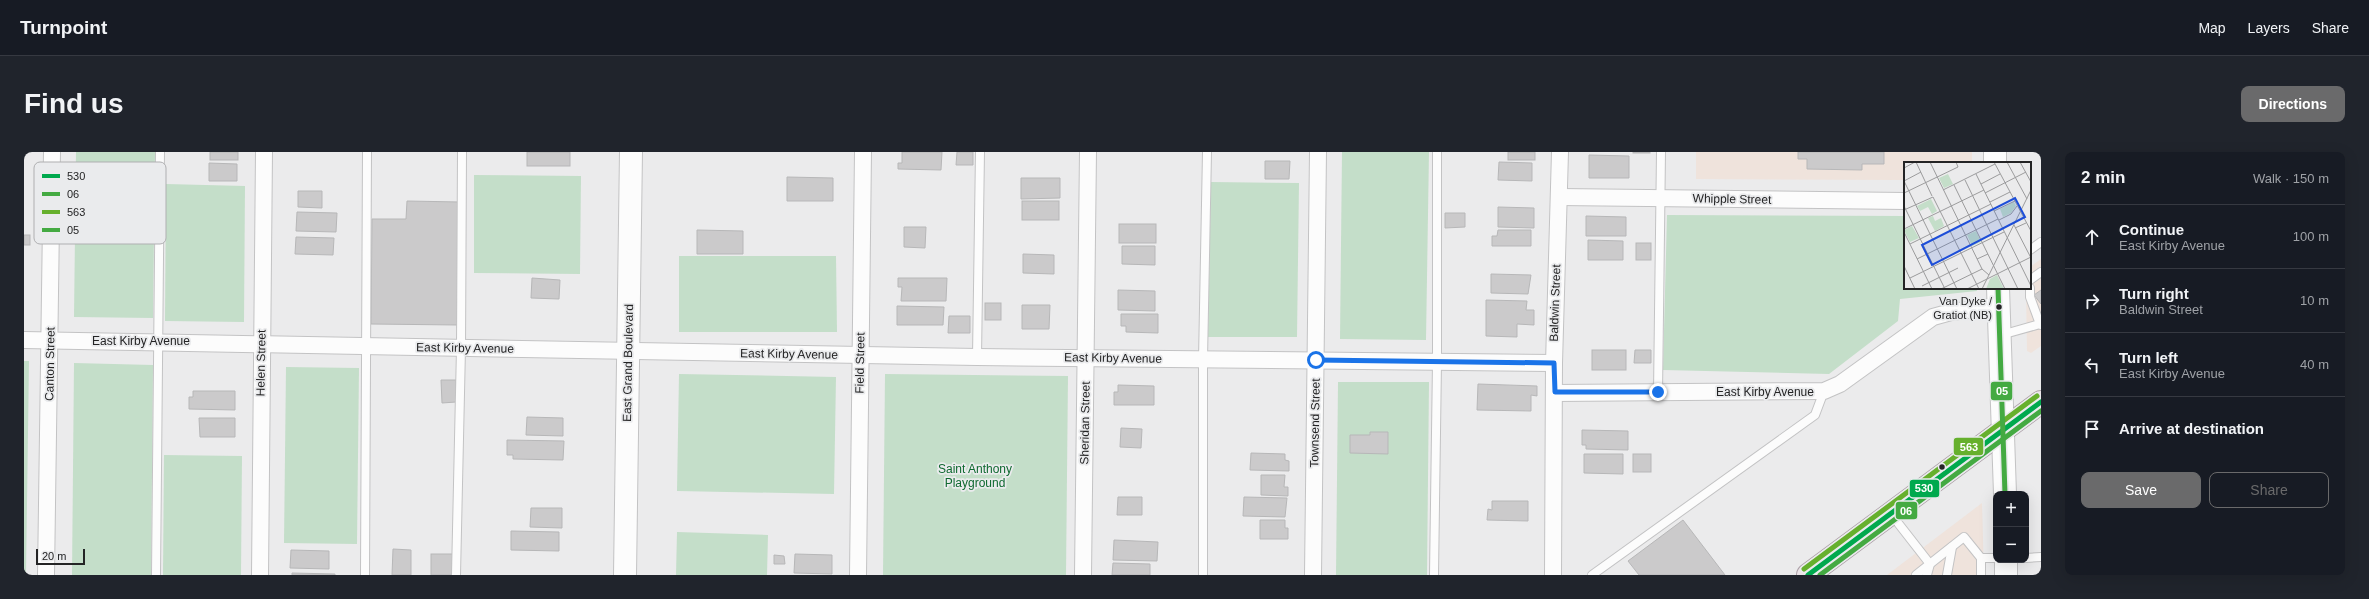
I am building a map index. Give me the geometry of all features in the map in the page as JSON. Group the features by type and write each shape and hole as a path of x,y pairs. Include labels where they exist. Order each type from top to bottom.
{"main road":[{"name":"East Grand Boulevard","path":"625,575 631,152"},
{"path":"1998,297 2005,491"},
{"path":"1808,575 2041,402"},
{"path":"2006,563 2006,575"}],"street":[{"name":"Canton Street","path":"52,152 52,162"},
{"name":"Helen Street","path":"260,575 264,152"},
{"name":"Field Street","path":"858,575 863,152"},
{"name":"Sheridan Street","path":"1083,575 1088,152"},
{"name":"Townsend Street","path":"1313,575 1318,152"},
{"name":"Baldwin Street","path":"1553,575 1554,363 1560,152"},
{"name":"Whipple Street","path":"1559,197 1904,201"},
{"name":"Canton Street","path":"46,575 52,244"},
{"name":"East Kirby Avenue","path":"1555,392 1824,391 1840,384 1934,318 1998,297"},
{"name":"East Kirby Avenue","path":"24,340 159,341 977,357 1554,363"}],"lane":[{"path":"160,152 160,162"},
{"path":"365,575 367,152"},
{"path":"456,575 461,348 462,152"},
{"path":"977,357 980,152"},
{"path":"1204,575 1203,360 1207,152"},
{"path":"1434,575 1437,362 1437,152"},
{"path":"1658,392 1661,152"},
{"path":"2031,249 2041,242"},
{"path":"156,575 160,244"},
{"path":"2031,279 2041,272"},
{"path":"2000,335 2041,324 2030,297 2030,289"},
{"path":"1598,573 1814,415 1819,408 1824,391"},
{"path":"1890,514 1930,564"},
{"path":"1916,575 1964,537 1981,558 1981,575"},
{"path":"1947,575 1952,547"},
{"path":"2029,558 2041,557"},
{"path":"1981,558 1993,558"},
{"path":"1927,575 1930,564"}],"shaded area":[{"path":"1696,152 1972,152 1972,162 1904,162 1904,180 1696,179"},
{"path":"2041,259 2041,346 2031,353 2027,351 2026,289 2031,289 2031,266"},
{"path":"1982,503 1984,575 1887,575"}],"green space":[{"path":"76,152 155,152 155,162 76,162"},
{"path":"1342,152 1429,152 1426,340 1340,339"},
{"path":"474,175 581,176 580,274 474,273"},
{"path":"1211,182 1299,183 1297,337 1208,337"},
{"path":"166,184 245,186 244,322 165,321"},
{"path":"1667,215 1904,216 1904,289 1976,289 1977,291 1900,299 1898,321 1829,374 1663,370"},
{"path":"75,244 154,244 153,318 74,317"},
{"path":"679,256 836,256 837,332 679,332"},
{"path":"24,361 29,361 26,575 24,575"},
{"path":"74,363 153,365 151,575 72,575"},
{"path":"286,367 359,368 357,544 284,543"},
{"path":"679,374 836,377 834,494 677,491"},
{"name":"Saint Anthony Playground","path":"885,374 1068,376 1066,575 883,575"},
{"path":"1338,382 1429,382 1427,575 1336,575"},
{"path":"164,455 242,456 241,575 163,575"},
{"path":"677,532 768,535 767,575 676,575"}],"building":[{"path":"210,152 238,152 238,160 210,160"},
{"path":"527,152 570,152 570,166 527,166"},
{"path":"902,152 942,152 941,170 898,169 898,163 902,163"},
{"path":"957,152 973,152 973,165 956,165"},
{"path":"1508,152 1535,152 1535,160 1508,160"},
{"path":"1650,152 1650,153 1633,153"},
{"path":"1798,152 1884,152 1884,164 1862,164 1862,170 1807,169 1807,159 1798,159"},
{"path":"1589,155 1629,156 1629,178 1589,178"},
{"path":"1265,161 1290,161 1289,179 1265,179"},
{"path":"1499,162 1532,163 1532,181 1498,180"},
{"path":"209,163 237,164 237,181 209,181"},
{"path":"787,177 833,178 833,201 787,201"},
{"path":"1021,178 1060,178 1060,198 1021,199"},
{"path":"298,191 322,191 322,208 298,207"},
{"path":"407,201 460,202 458,325 371,324 372,219 406,219"},
{"path":"1022,201 1059,201 1059,220 1022,220"},
{"path":"1498,207 1534,208 1534,228 1498,227"},
{"path":"297,212 337,213 336,232 296,231"},
{"path":"1445,213 1465,213 1465,227 1445,228"},
{"path":"1586,216 1626,217 1626,236 1586,236"},
{"path":"1119,224 1156,224 1156,243 1119,243"},
{"path":"904,227 926,227 925,248 904,247"},
{"path":"697,230 743,231 743,254 697,254"},
{"path":"1498,230 1531,230 1531,246 1492,246 1492,236 1497,236"},
{"path":"24,235 30,235 30,245 24,245"},
{"path":"296,237 334,238 333,255 295,254"},
{"path":"1588,240 1623,241 1623,260 1588,260"},
{"path":"1636,243 1651,243 1651,260 1636,260"},
{"path":"1122,246 1155,246 1155,265 1122,264"},
{"path":"1023,254 1054,255 1054,274 1023,273"},
{"path":"1491,274 1531,275 1528,294 1491,293"},
{"path":"532,278 560,280 559,299 531,298"},
{"path":"898,278 947,278 946,301 901,301 902,287 898,287"},
{"path":"1118,290 1155,291 1155,311 1118,310"},
{"path":"2041,290 2041,304 2034,295"},
{"path":"1486,300 1527,301 1526,310 1534,310 1534,325 1517,324 1517,337 1486,336"},
{"path":"985,303 1001,303 1001,320 985,320"},
{"path":"1022,305 1050,305 1049,329 1022,329"},
{"path":"897,306 944,307 943,325 897,325"},
{"path":"1121,314 1158,314 1158,333 1126,332 1126,326 1121,326"},
{"path":"949,316 970,316 970,333 948,333"},
{"path":"1592,350 1626,350 1626,370 1592,370"},
{"path":"1635,350 1651,350 1651,363 1634,363"},
{"path":"441,380 456,380 456,402 442,403"},
{"path":"1478,384 1537,386 1537,396 1531,395 1531,411 1477,410"},
{"path":"1118,385 1154,386 1154,405 1114,405 1114,392 1118,392"},
{"path":"193,391 235,391 235,410 189,409 189,397 193,397"},
{"path":"527,417 563,418 563,436 526,435"},
{"path":"199,418 235,418 235,437 200,437"},
{"path":"1121,428 1142,429 1141,448 1120,447"},
{"path":"1582,430 1628,431 1628,450 1586,449 1586,445 1582,445"},
{"path":"1370,432 1388,432 1388,454 1350,453 1350,435 1370,435"},
{"path":"507,440 564,441 563,460 513,459 513,455 507,455"},
{"path":"1251,453 1285,454 1285,460 1289,461 1289,471 1250,470"},
{"path":"1584,454 1623,454 1623,474 1584,473"},
{"path":"1633,454 1651,454 1651,472 1633,472"},
{"path":"1261,475 1285,475 1284,487 1288,487 1288,496 1261,495"},
{"path":"1118,497 1142,497 1142,515 1117,515"},
{"path":"1244,497 1287,498 1285,517 1243,516"},
{"path":"1492,501 1528,501 1528,521 1487,520 1488,509 1492,510"},
{"path":"531,508 562,508 562,528 530,527"},
{"path":"1260,520 1285,520 1285,528 1288,528 1288,539 1260,539"},
{"path":"1683,520 1725,575 1639,575 1628,561"},
{"path":"511,531 559,532 559,551 511,550"},
{"path":"1114,540 1158,542 1157,561 1113,560"},
{"path":"393,549 411,550 411,575 392,575"},
{"path":"291,550 329,551 329,569 290,568"},
{"path":"431,554 453,554 453,575 431,575"},
{"path":"795,554 832,555 832,574 794,573"},
{"path":"774,555 784,556 785,564 774,564"},
{"path":"1113,563 1150,564 1150,575 1112,575"},
{"path":"292,573 335,574 335,575 292,575"}],"transit line":[{"name":"05","path":"1998,289 2005,491"},
{"name":"563","path":"1804,569 2037,396"},
{"name":"530","path":"1808,575 2041,402"},
{"name":"06","path":"1820,575 2041,411"}],"place":[{"name":"Van Dyke / Gratiot (NB)","path":"1999,307"}],"route":[{"path":"1316,360 1554,363 1555,392 1658,392"}]}
